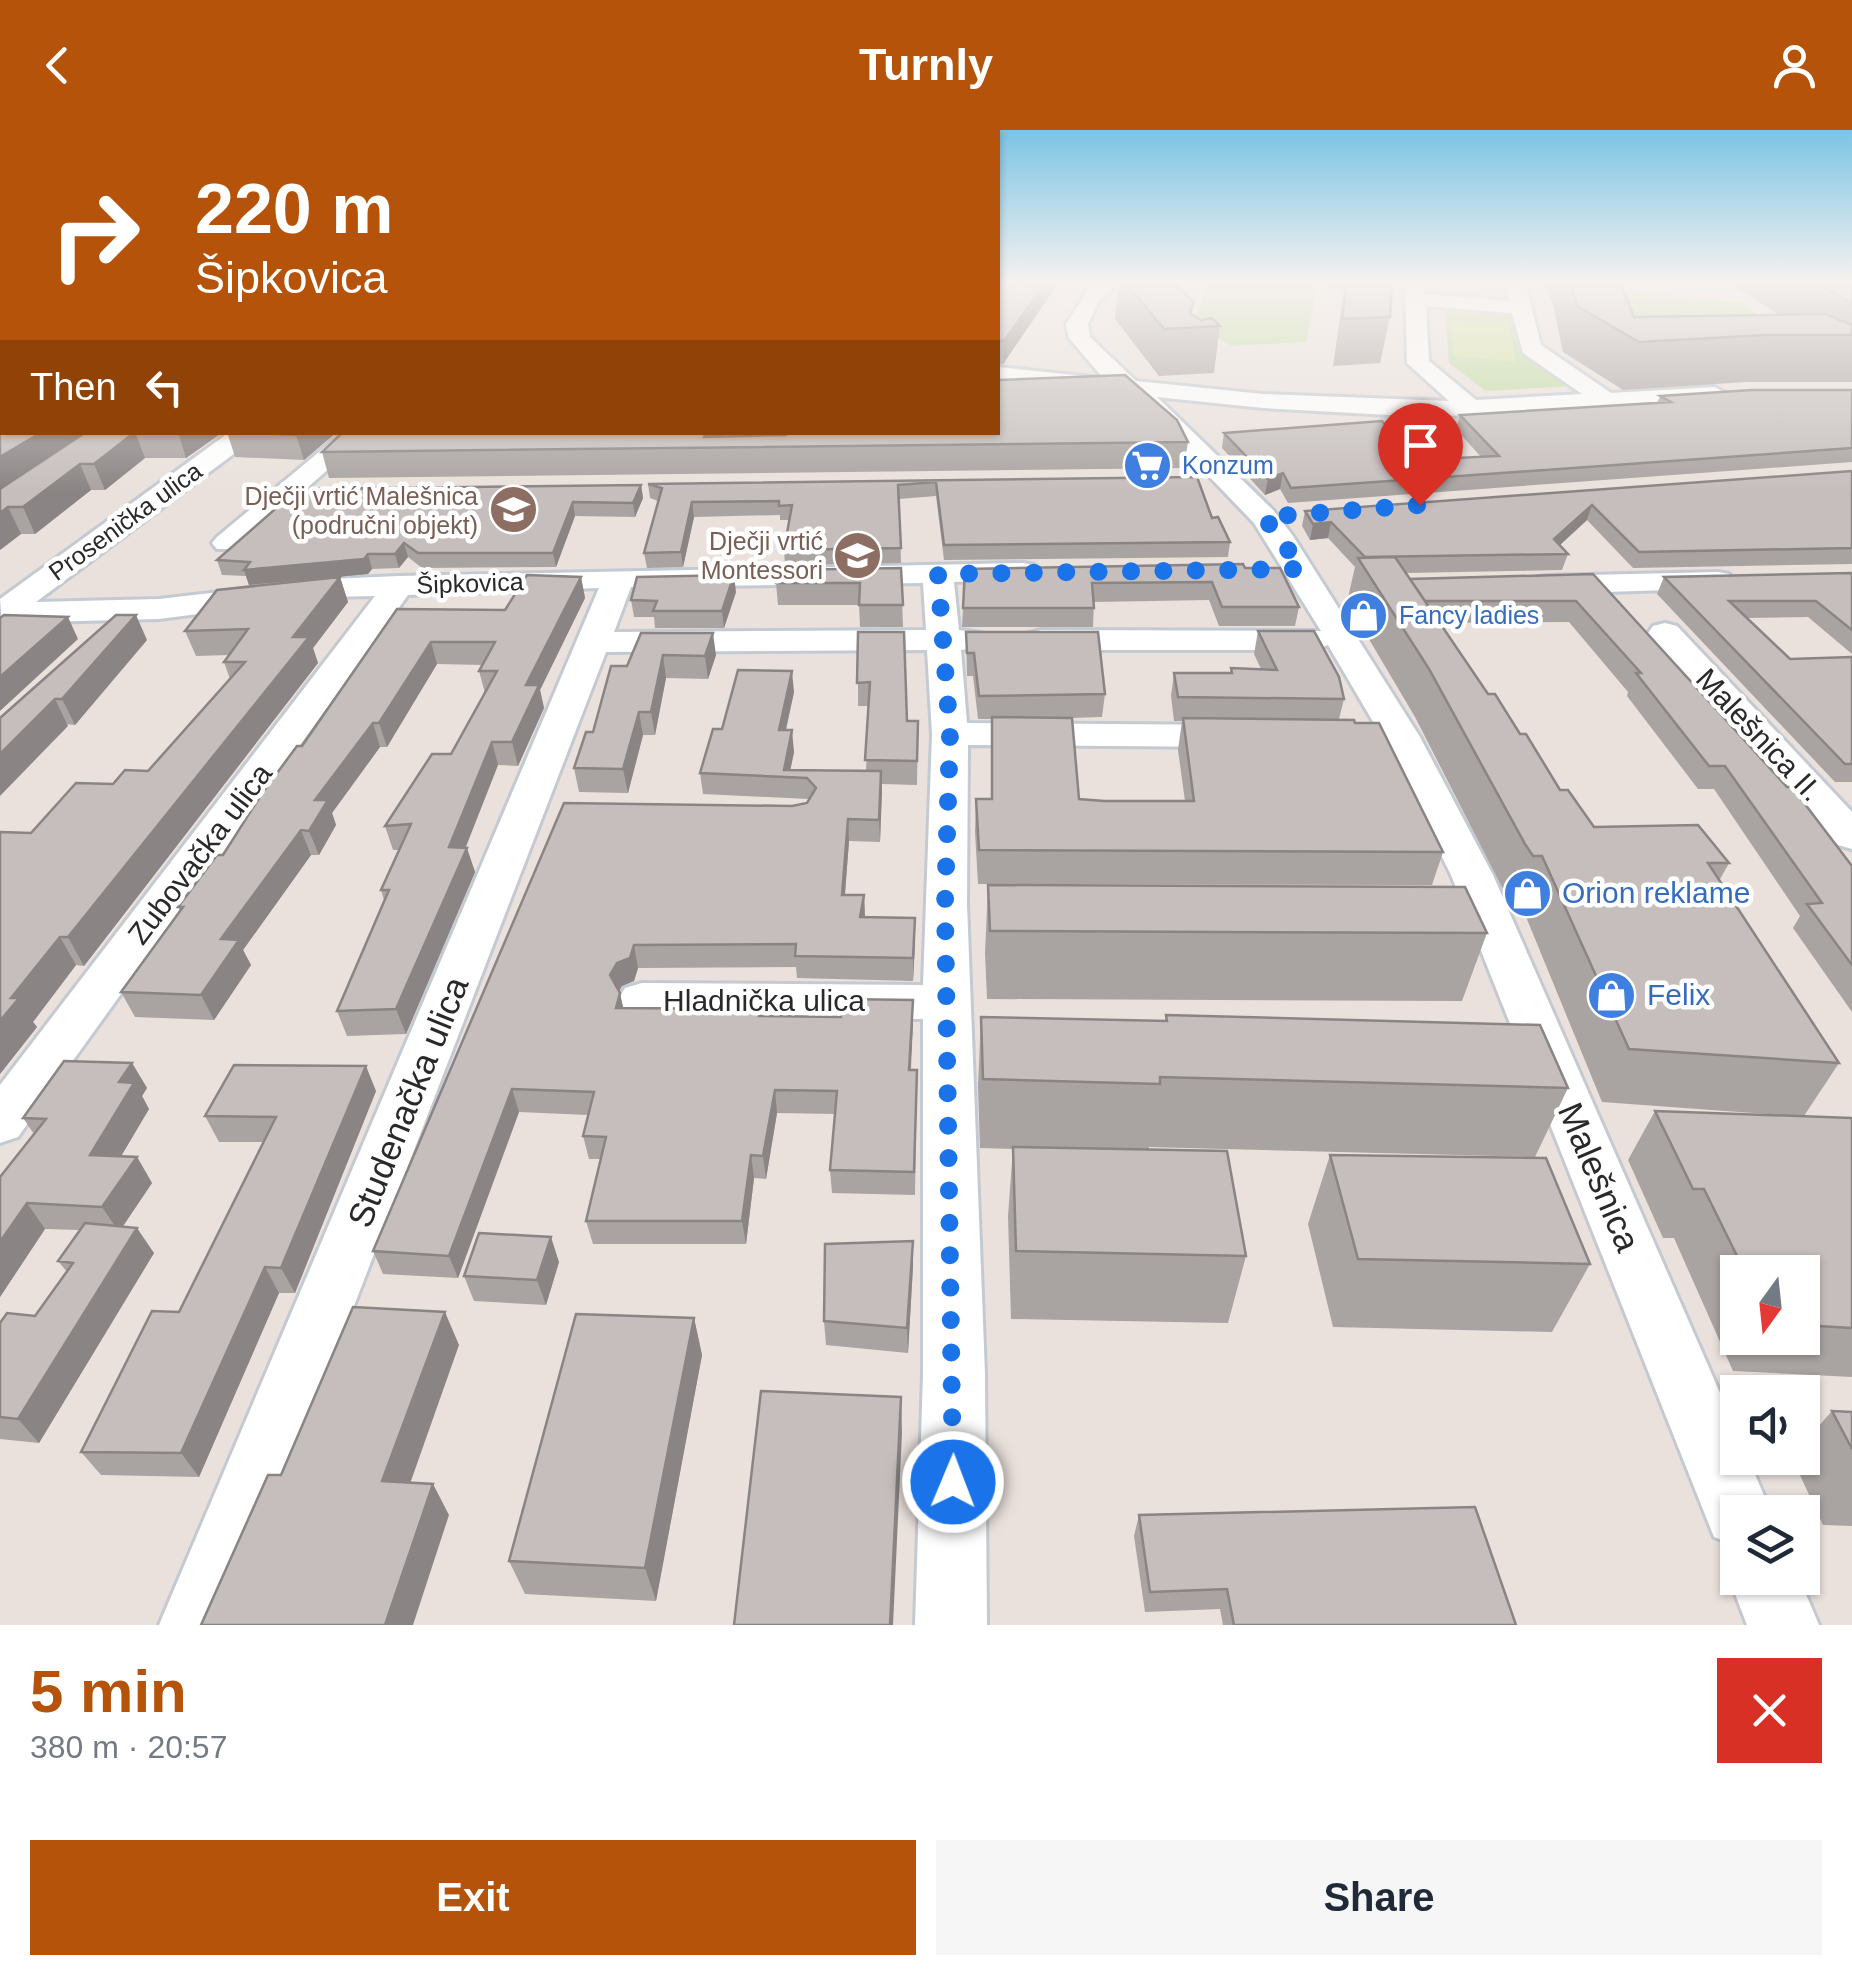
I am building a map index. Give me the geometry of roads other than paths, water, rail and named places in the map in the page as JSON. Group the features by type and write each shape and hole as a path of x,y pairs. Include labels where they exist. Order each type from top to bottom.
{"street":[{"name":"Malešnica","path":"1094,352 1109,370 1159,378 1208,459 1283,515 1307,579 1345,640 1382,736 1472,875 1730,1495"},
{"path":"1325,429 1482,419 1476,409 1418,363 1418,352"},
{"path":"1535,352 1606,400"},
{"path":"1000,374 1159,378 1311,405 1476,409 1736,393"},
{"path":"1000,400 1159,378"},
{"path":"226,543 356,435"},
{"name":"Prosenička ulica","path":"1,613 244,436"},
{"path":"292,491 326,492"},
{"name":"Šipkovica","path":"1,613 134,611 330,588 400,585 1053,572"},
{"path":"938,574 950,734 947,1002 954,1374 952,1625"},
{"name":"Studenačka ulica","path":"196,1625 547,807 594,642 619,578"},
{"path":"1509,586 1756,580"},
{"name":"Zubovačka ulica","path":"0,1123 400,585"},
{"path":"94,648 134,611"},
{"name":"Malešnica II.","path":"1665,633 1852,836"},
{"path":"594,642 1345,640"},
{"path":"950,734 1264,736"},
{"name":"Hladnička ulica","path":"642,1000 947,1002"},
{"path":"1771,1595 1784,1625"}],"place":[{"name":"Konzum","path":"1147,465"},
{"name":"Dječji vrtić Malešnica (područni objekt)","path":"513,510"},
{"name":"Dječji vrtić Montessori","path":"858,555"},
{"name":"Fancy ladies","path":"1364,615"},
{"name":"Orion reklame","path":"1527,893"},
{"name":"Felix","path":"1612,995"}]}
